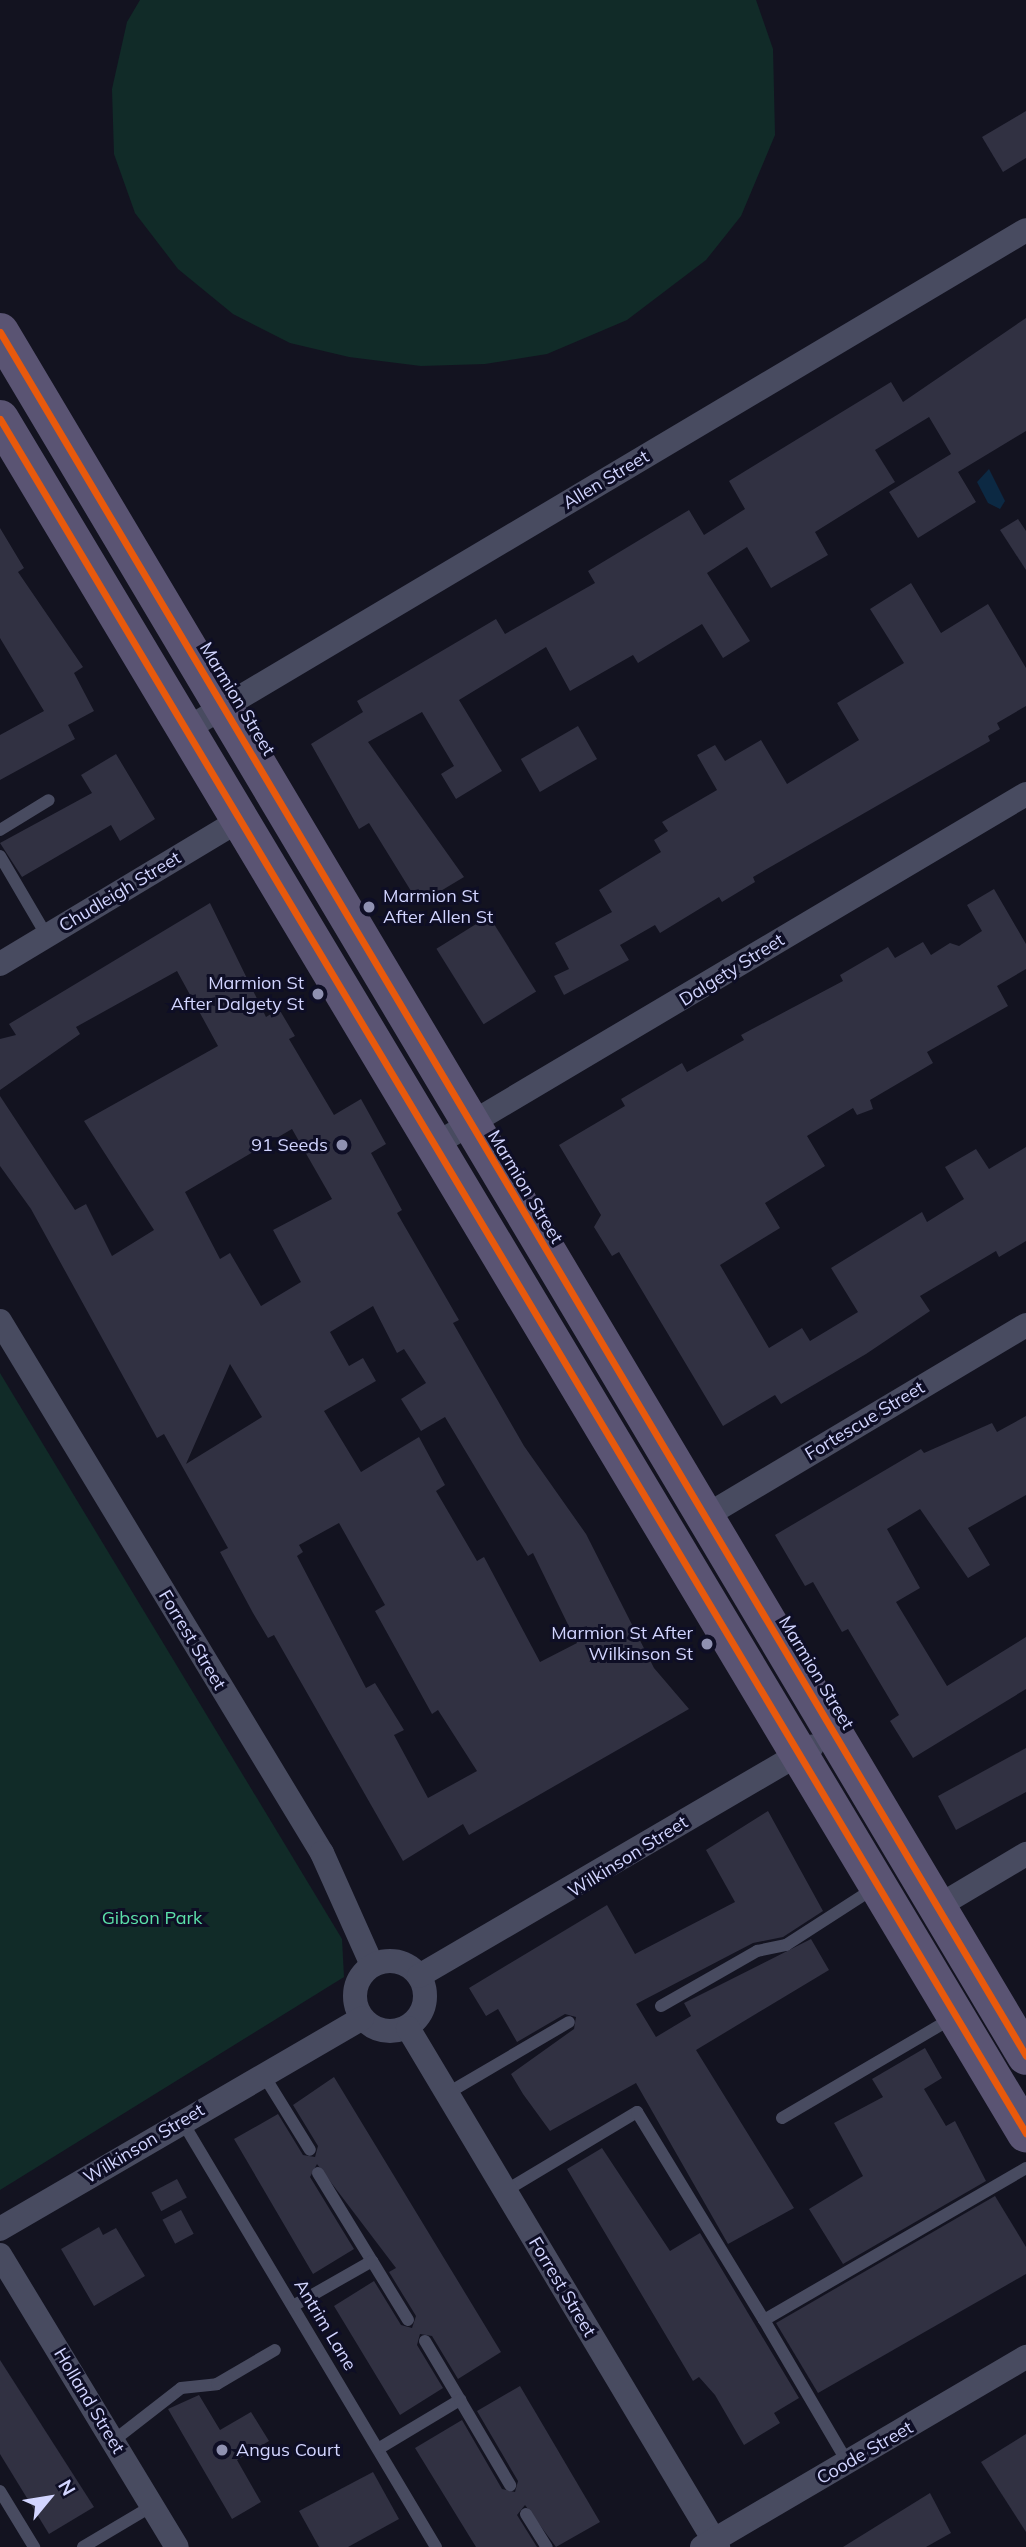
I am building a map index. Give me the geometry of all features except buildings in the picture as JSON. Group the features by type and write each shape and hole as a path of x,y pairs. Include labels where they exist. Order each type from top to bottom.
{"main road":[{"name":"Marmion Street","path":"0,332 1026,2056"},
{"path":"0,419 1026,2133"}],"street":[{"name":"Allen Street","path":"185,730 1026,230"},
{"name":"Dalgety Street","path":"436,1144 471,1126 1026,794"},
{"name":"Chudleigh Street","path":"0,964 240,820"},
{"name":"Forrest Street","path":"0,1321 322,1853 372,1965"},
{"name":"Fortescue Street","path":"704,1517 1026,1325"},
{"name":"Wilkinson Street","path":"419,1976 800,1754 832,1732"},
{"path":"937,1907 1026,1854"},
{"path":"403,1963 419,1976 423,2010 408,2028 384,2031 362,2018 355,1991 372,1965 403,1963"},
{"name":"Wilkinson Street","path":"0,2229 362,2018"},
{"name":"Forrest Street","path":"408,2028 711,2545"},
{"name":"Holland Street","path":"0,2255 177,2547"},
{"name":"Coode Street","path":"711,2545 1026,2357"}],"lane":[{"path":"0,830 49,800"},
{"path":"0,856 47,936"},
{"path":"661,2006 757,1951 786,1945 879,1885"},
{"path":"782,2118 957,2016"},
{"path":"448,2093 569,2022"},
{"path":"263,2074 310,2150"},
{"path":"505,2191 637,2112 848,2463"},
{"name":"Antrim Lane","path":"182,2121 436,2547"},
{"path":"764,2320 1026,2168"},
{"path":"318,2173 408,2320"},
{"path":"293,2306 372,2261"},
{"path":"425,2341 510,2485"},
{"path":"113,2441 181,2388 217,2384 275,2350"},
{"path":"378,2449 460,2400"},
{"path":"0,2491 34,2547"},
{"path":"83,2547 152,2506"},
{"path":"526,2514 547,2547"}],"green space":[{"path":"140,0 756,0 773,49 775,135 741,216 706,260 627,320 547,354 485,364 421,366 349,357 290,343 233,314 178,269 135,213 114,154 112,89 127,22"},
{"name":"Gibson Park","path":"0,1373 342,1939 344,1977 0,2190"}],"water":[{"path":"989,469 1005,501 1000,509 988,503 977,482"}],"cycle path":[{"path":"0,332 1026,2056"},
{"path":"0,419 1026,2133"}],"place":[{"name":"Marmion St After Allen St","path":"369,907"},
{"name":"Marmion St After Dalgety St","path":"318,994"},
{"name":"91 Seeds","path":"342,1145"},
{"name":"Marmion St After Wilkinson St","path":"707,1644"},
{"name":"Angus Court","path":"222,2450"}]}
